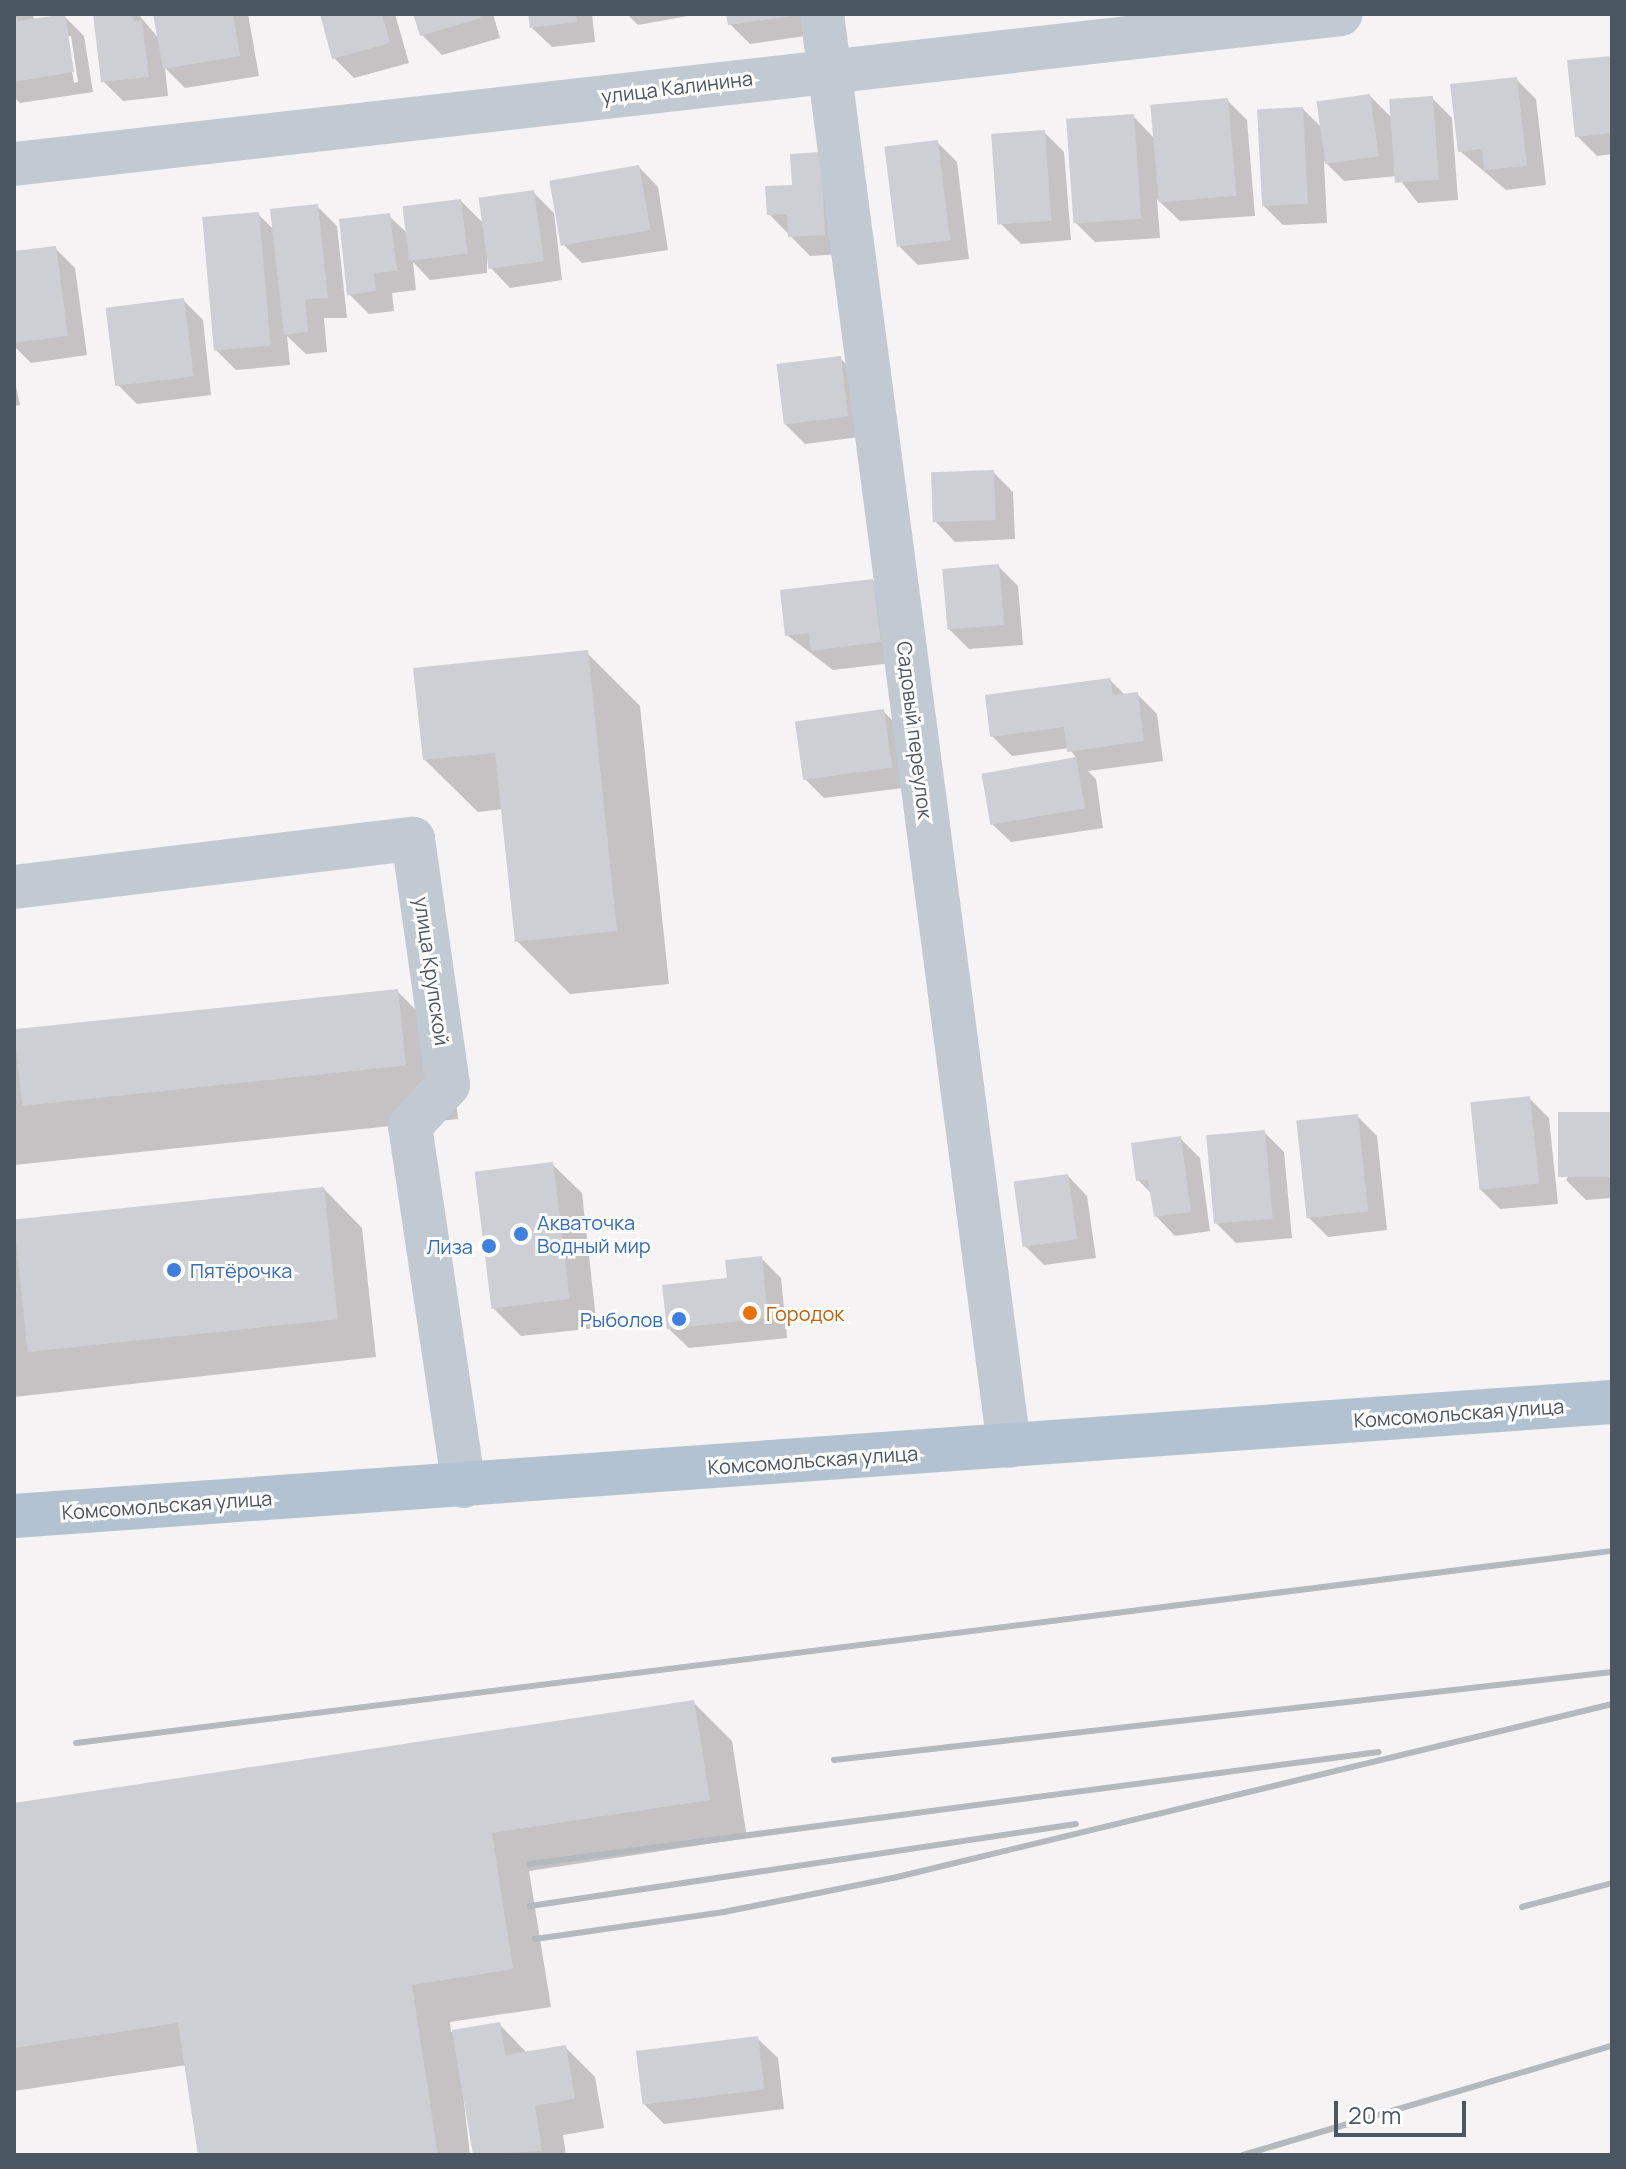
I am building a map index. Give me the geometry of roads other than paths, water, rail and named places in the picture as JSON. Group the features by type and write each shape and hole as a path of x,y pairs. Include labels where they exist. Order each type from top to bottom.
{"main road":[{"name":"Комсомольская улица","path":"14,1516 1612,1402"}],"street":[{"name":"Садовый переулок","path":"822,14 1009,1446"},
{"name":"улица Калинина","path":"14,164 1341,14"},
{"name":"улица Крупской","path":"14,887 413,839 448,1085 410,1126 464,1486"}],"railway":[{"path":"76,1743 1612,1551"},
{"path":"834,1760 1612,1672"},
{"path":"535,1939 724,1912 893,1878 1612,1704"},
{"path":"530,1864 1379,1752"},
{"path":"530,1906 1076,1824"},
{"path":"1522,1907 1612,1883"},
{"path":"1243,2155 1612,2046"}],"place":[{"name":"Акваточка Водный мир","path":"521,1234"},
{"name":"Лиза","path":"489,1246"},
{"name":"Пятёрочка","path":"174,1270"},
{"name":"Городок","path":"750,1313"},
{"name":"Рыболов","path":"679,1319"}]}
